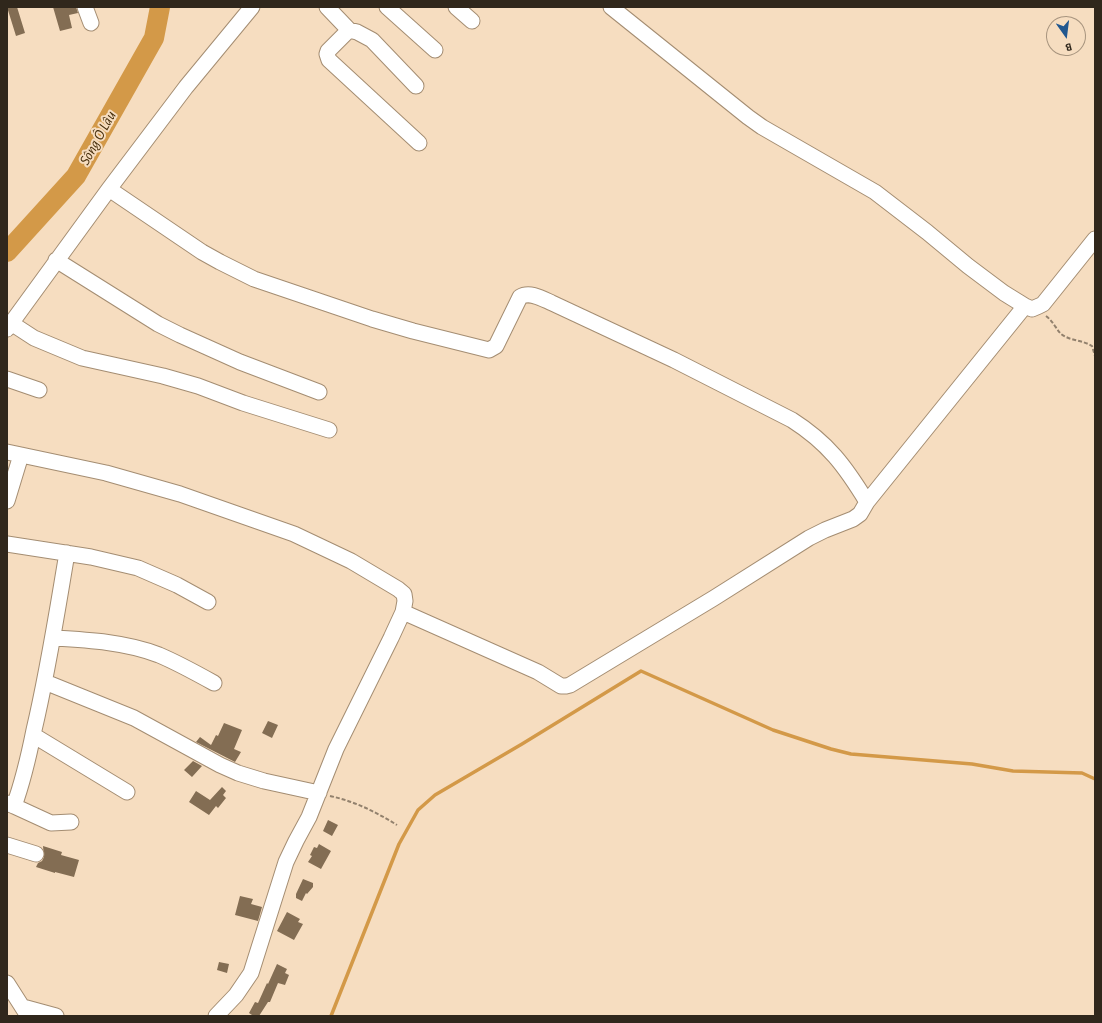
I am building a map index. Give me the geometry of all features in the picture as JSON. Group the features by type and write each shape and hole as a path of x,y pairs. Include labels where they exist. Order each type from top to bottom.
{"street":[{"path":"85,7 91,23"},
{"path":"252,7 186,88 109,189 9,326 50,346 82,358 163,376 198,386 243,404 330,430"},
{"path":"326,7 349,30 372,40 416,86"},
{"path":"387,7 435,50"},
{"path":"456,7 472,21"},
{"path":"611,7 748,117 780,138 875,192 1004,293 1030,307"},
{"path":"349,30 328,51 327,54 329,60 419,143"},
{"path":"109,189 202,252 254,278 347,311 413,331 489,350 496,346 520,297 523,295 532,295 552,303 674,360 792,420 808,430 830,450 853,479 867,502"},
{"path":"403,612 538,672 561,686 566,686 714,598 809,538 853,519 860,514 867,502 1030,307 1043,304 1095,239"},
{"path":"56,260 158,324 240,362 319,392"},
{"path":"7,379 39,390"},
{"path":"7,500 14,454 106,473 180,494 294,534 351,561 404,594 405,601 403,612 336,749 309,817 286,862 251,973 236,995 216,1016"},
{"path":"7,544 66,553 138,568 177,585 208,602"},
{"path":"66,553 45,682 21,786 10,804 51,823 71,822"},
{"path":"53,638 92,641 141,650 170,660 214,683"},
{"path":"45,682 134,718 205,758 238,773 264,781 319,793"},
{"path":"33,735 127,792"},
{"path":"7,845 36,854"},
{"path":"7,983 26,1012 56,1016"}],"path":[{"path":"1030,307 1054,323 1062,334 1092,346 1095,356"},
{"path":"319,793 354,802 397,825"}],"building":[{"path":"7,7 17,7 25,33 16,36"},
{"path":"53,7 76,7 78,13 69,15 72,28 60,31"},
{"path":"268,721 278,725 272,738 262,733"},
{"path":"224,723 242,730 234,749 241,752 235,762 196,742 200,737 211,745 216,735 218,736"},
{"path":"193,761 202,766 192,777 184,770"},
{"path":"222,787 226,791 223,795 226,798 218,808 216,806 209,815 189,802 196,791 210,800"},
{"path":"328,820 338,825 332,836 323,831"},
{"path":"319,844 331,851 321,869 308,862 312,856 310,855 314,847 317,848"},
{"path":"43,846 62,852 61,855 79,860 74,877 36,867 44,857"},
{"path":"303,879 313,883 313,887 307,894 306,893 302,901 296,898 296,894"},
{"path":"240,896 253,899 251,904 262,907 258,921 235,915"},
{"path":"287,912 300,919 298,922 303,924 294,940 277,931"},
{"path":"219,962 229,964 227,973 217,970"},
{"path":"277,964 287,969 285,973 289,975 285,985 278,983 270,1002 268,1002 259,1016 252,1016 249,1013 255,1002 258,1003"}],"waterway":[{"name":"Sông Ô Lâu","path":"7,252 76,176 154,38 160,7"},
{"path":"331,1016 399,844 418,810 435,795 641,671 773,730 851,754 972,764 1013,771 1082,773 1095,779"}]}
